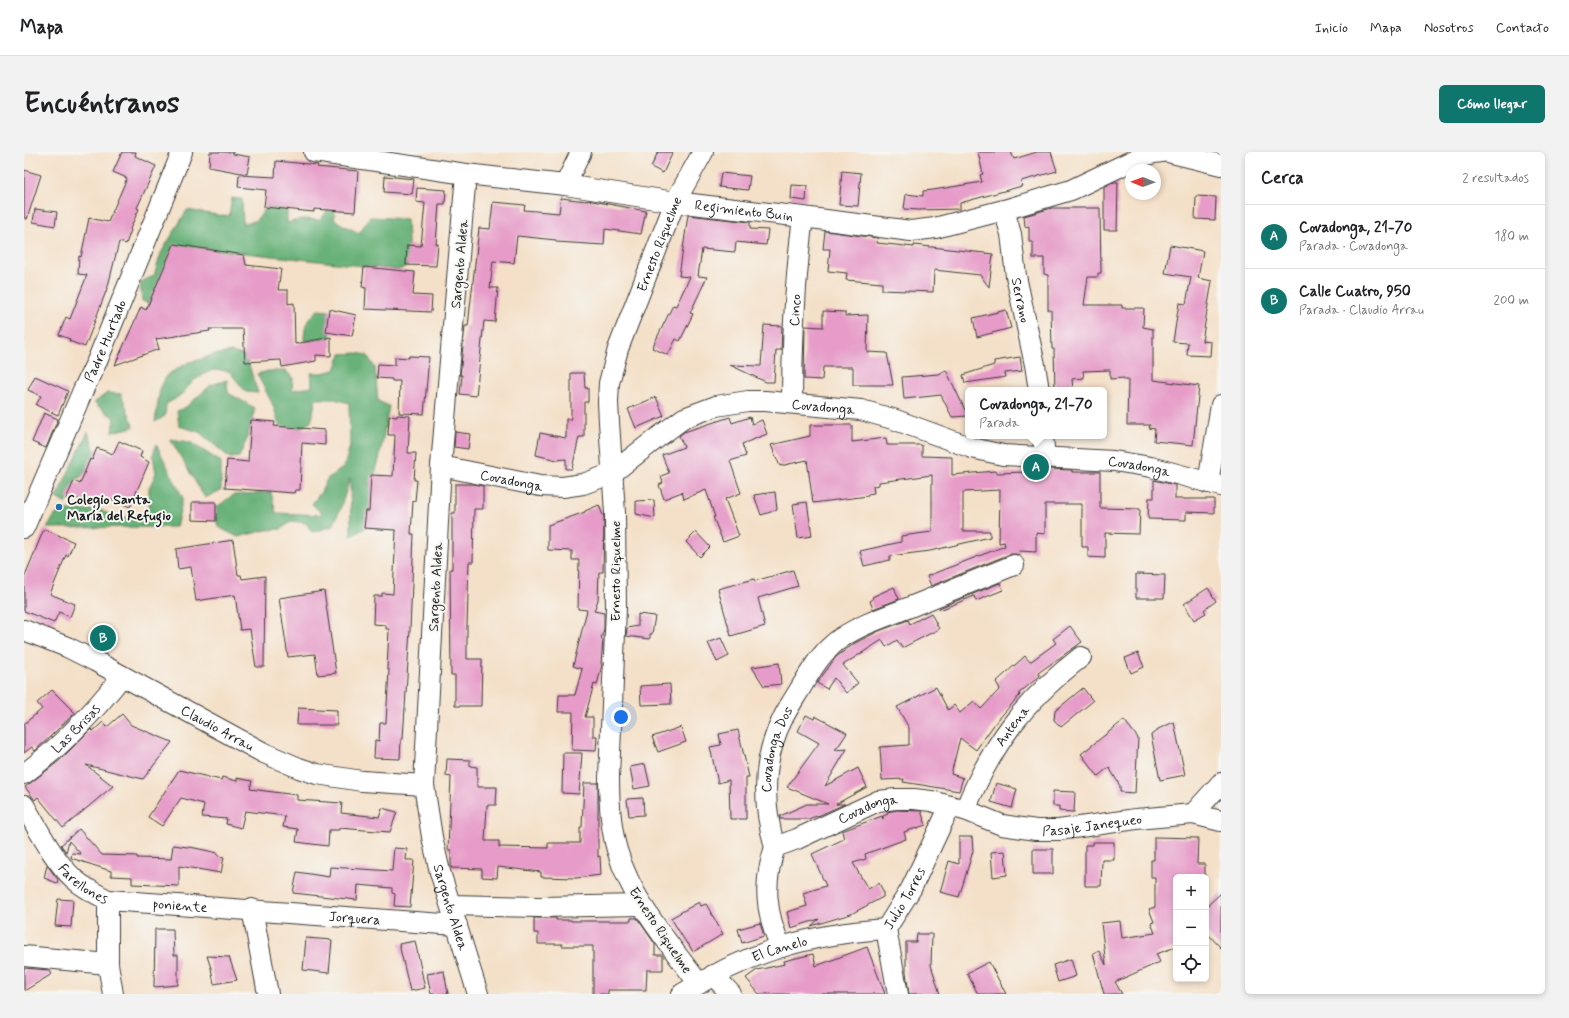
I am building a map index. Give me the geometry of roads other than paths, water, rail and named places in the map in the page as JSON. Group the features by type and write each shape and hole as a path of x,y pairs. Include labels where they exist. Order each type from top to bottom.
{"street":[{"name":"Padre Hurtado","path":"24,528 98,359 182,152"},
{"name":"Regimiento Buin","path":"314,152 466,174 565,185 674,202 911,231 935,228 1004,210 1071,190 1138,158 1154,152 1162,152"},
{"path":"565,185 581,152"},
{"name":"Ernesto Riquelme","path":"702,152 674,202 613,366 609,383 608,402 611,474 615,513 616,608 609,801 616,848 630,885 641,905 698,984 731,994"},
{"path":"1168,152 1221,165"},
{"name":"Sargento Aldea","path":"466,174 441,466 424,785 432,837 440,872 478,994"},
{"name":"Serrano","path":"1004,210 1011,234 1016,276 1039,387"},
{"name":"Cinco","path":"792,403 794,304 803,217"},
{"name":"Covadonga","path":"441,466 540,486 563,487 583,484 611,474 684,418 716,406 748,401 792,403 861,410 893,419 989,452 1003,455 1045,459 1114,461 1151,467 1214,484"},
{"path":"1214,484 1221,405"},
{"path":"1043,439 1045,459"},
{"name":"Covadonga Dos","path":"775,847 770,830 765,795 769,756 774,736 783,717 818,659 840,639 868,623 1014,565"},
{"name":"Claudio Arrau","path":"24,630 67,647 264,753 298,768 317,774 362,781 424,785"},
{"name":"Antena","path":"958,808 975,785 987,761 1002,737 1019,715 1043,689 1081,658"},
{"name":"Las Brisas","path":"24,774 59,746 81,725 122,676"},
{"path":"1193,814 1221,783"},
{"name":"Covadonga","path":"775,847 878,802 914,799 958,808"},
{"name":"Farellones","path":"24,805 64,869 84,887 108,900 108,964 113,994"},
{"name":"Pasaje Janequeo","path":"958,808 1002,825 1036,830 1059,830 1136,819 1193,814 1221,821"},
{"name":"Julio Torres","path":"898,994 886,929 958,808"},
{"path":"775,847 768,873 767,902 772,925 781,947"},
{"name":"poniente","path":"108,900 252,909"},
{"path":"451,906 641,905"},
{"path":"252,909 268,994"},
{"name":"Jorquera","path":"252,909 457,925"},
{"name":"El Canelo","path":"698,984 758,955 781,947 832,934 886,929"},
{"path":"24,956 108,964"}],"place":[{"name":"Covadonga, 21-70","path":"1036,467"},
{"name":"Colegio Santa María del Refugio","path":"59,507"},
{"name":"Calle Cuatro, 950","path":"103,638"}]}
